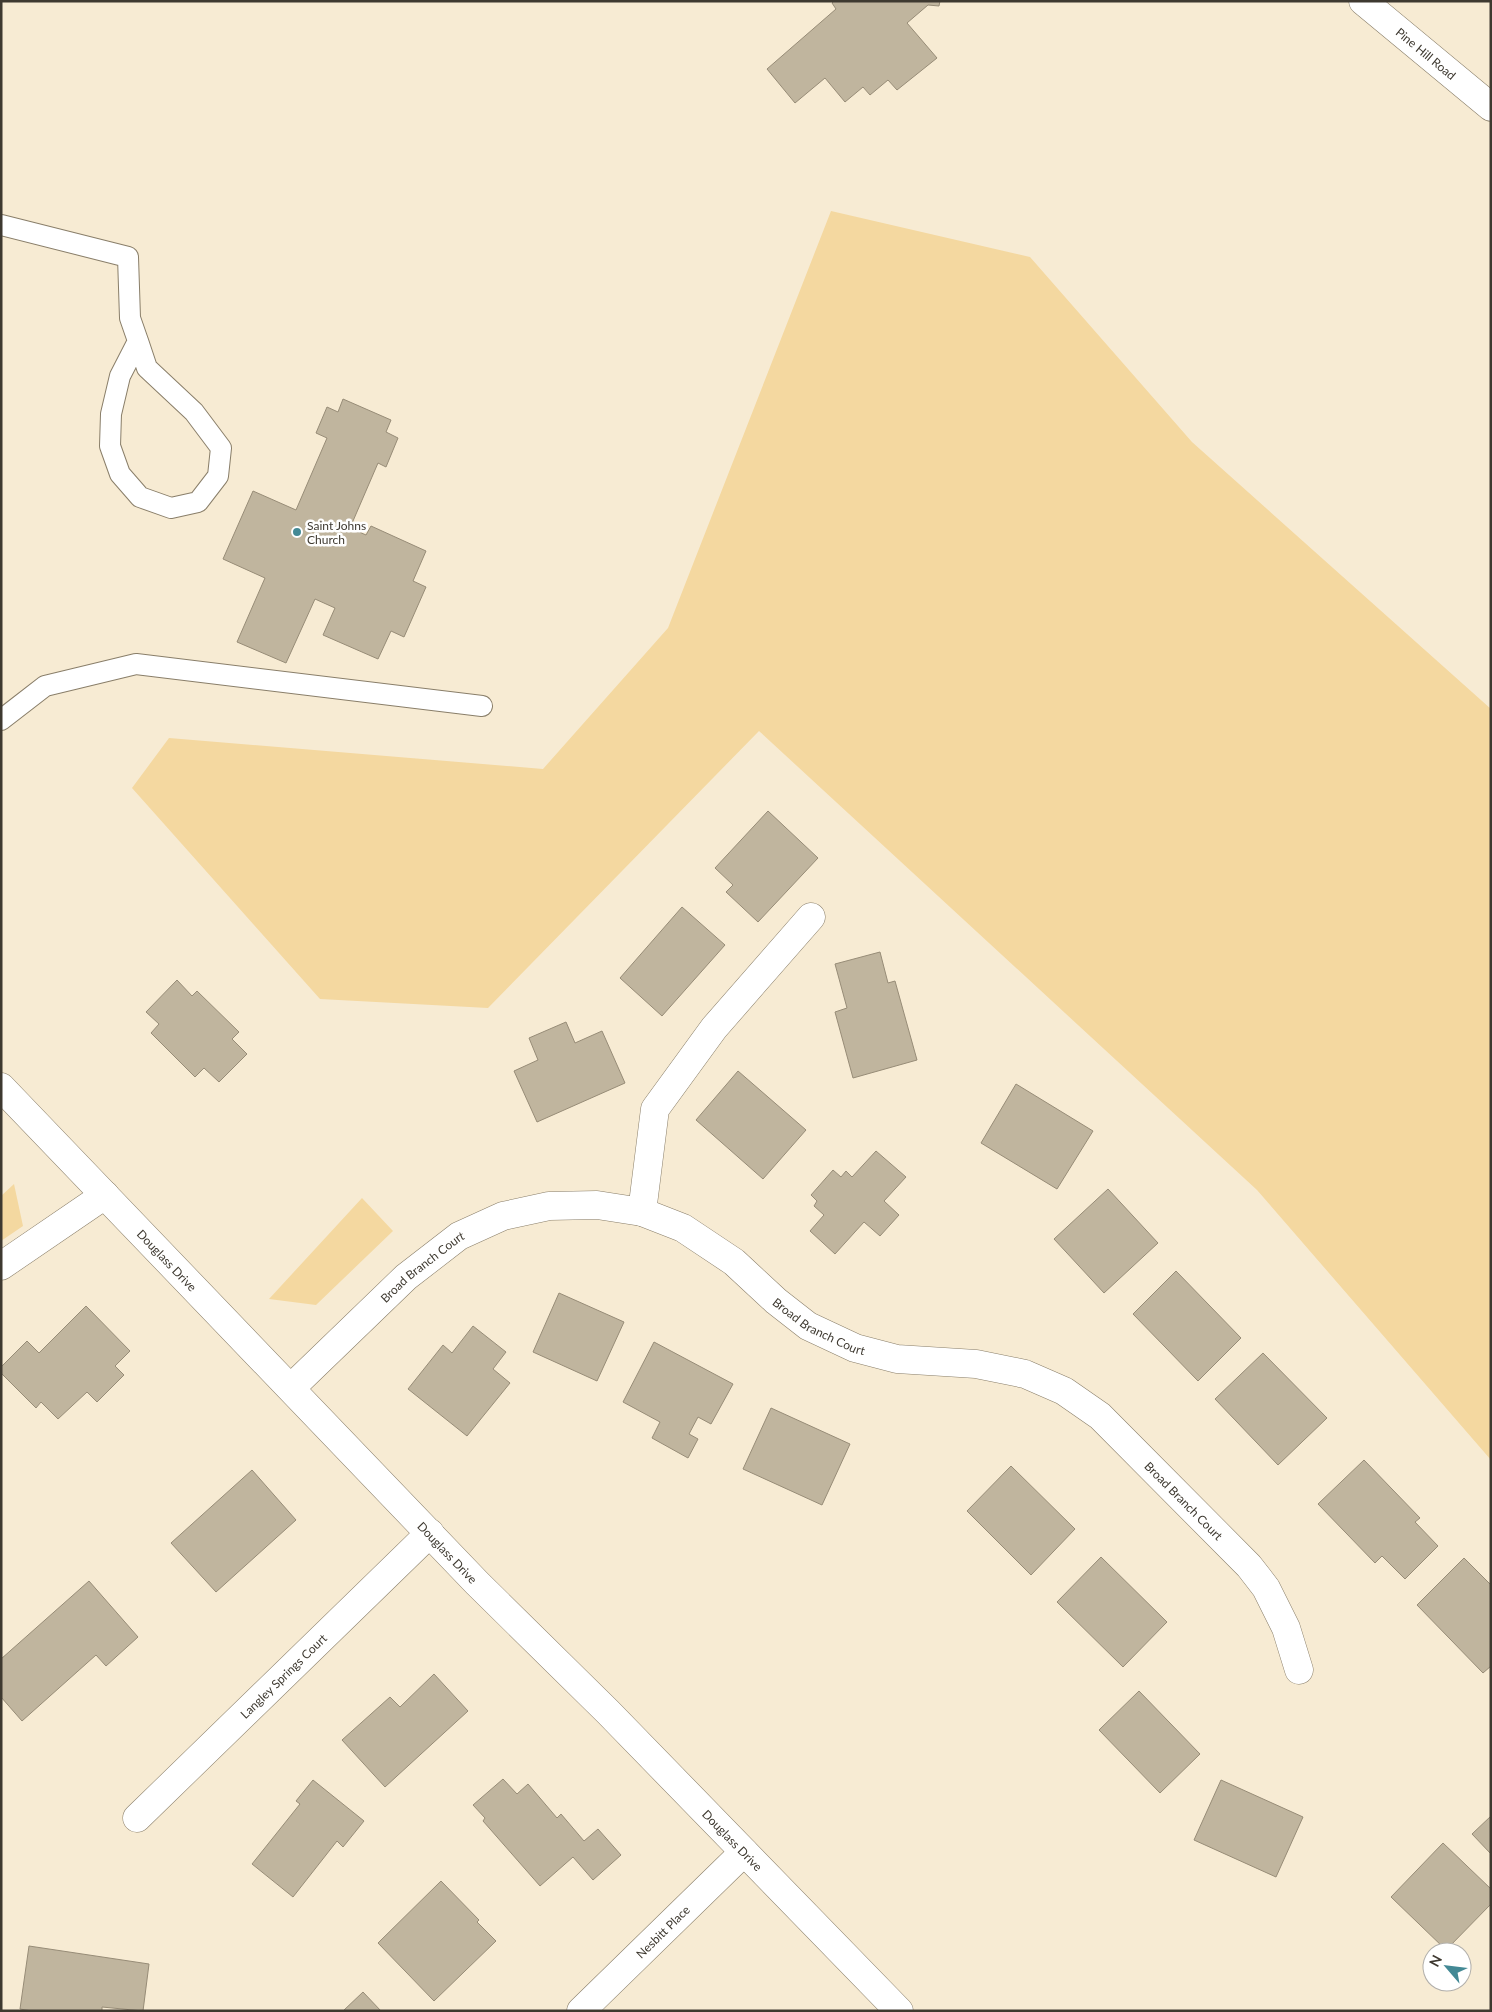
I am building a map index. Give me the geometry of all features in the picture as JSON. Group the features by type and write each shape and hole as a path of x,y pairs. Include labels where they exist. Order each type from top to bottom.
{"street":[{"name":"Pine Hill Road","path":"1363,1 1491,107"},
{"path":"642,1212 655,1110 714,1028 811,917"},
{"name":"Douglass Drive","path":"1,1087 477,1583 608,1712 899,2011"},
{"path":"1,1266 105,1195"},
{"name":"Broad Branch Court","path":"291,1388 406,1277 459,1236 503,1216 549,1206 597,1205 642,1212 683,1228 734,1262 776,1301 808,1326 845,1344 897,1359 976,1364 1025,1374 1064,1392 1100,1416 1249,1566 1266,1588 1286,1628 1299,1670"},
{"name":"Langley Springs Court","path":"137,1818 430,1534"},
{"name":"Nesbitt Place","path":"581,2011 744,1852"}],"lane":[{"path":"1,225 128,257 130,318 138,341 147,368 194,412 221,448 218,476 198,502 171,508 140,497 120,474 110,446 111,414 120,376 138,341"},
{"path":"1,720 45,686 136,664 482,706"}],"shaded area":[{"path":"831,211 1030,257 1192,442 1491,709 1491,1460 1257,1190 759,731 488,1008 320,999 132,788 169,738 543,769 668,628"},
{"path":"14,1184 23,1226 1,1241 1,1196"},
{"path":"362,1198 393,1231 316,1305 269,1299"}],"building":[{"path":"834,1 940,1 939,6 928,5 907,23 937,58 897,90 888,80 870,95 863,87 845,102 825,78 795,103 767,69 836,9 832,3"},
{"name":"Saint Johns Church","path":"343,399 391,420 386,432 398,438 386,467 378,463 350,528 366,535 371,526 426,551 413,581 426,587 404,637 391,631 378,659 323,635 335,608 315,599 286,663 237,642 265,578 223,559 253,491 296,510 327,438 316,433 327,407 338,412"},
{"path":"768,811 818,858 758,922 726,892 733,885 715,868"},
{"path":"682,907 725,945 662,1016 620,978"},
{"path":"880,952 888,983 895,981 917,1060 853,1078 835,1012 847,1008 835,964"},
{"path":"177,980 192,996 197,991 239,1032 232,1039 247,1054 219,1082 204,1068 195,1077 151,1033 159,1024 146,1012"},
{"path":"566,1022 575,1043 602,1031 625,1083 537,1122 514,1071 538,1060 529,1038"},
{"path":"738,1071 806,1130 763,1179 696,1120"},
{"path":"1016,1084 1093,1131 1057,1189 981,1143"},
{"path":"876,1151 906,1177 884,1201 899,1215 880,1236 864,1222 835,1254 810,1231 824,1215 814,1206 817,1201 811,1195 833,1170 841,1177 846,1171 852,1177"},
{"path":"1108,1189 1158,1243 1104,1293 1054,1239"},
{"path":"1176,1271 1241,1338 1198,1381 1133,1314"},
{"path":"559,1293 624,1322 597,1381 533,1352"},
{"path":"86,1306 130,1351 115,1366 124,1375 97,1402 87,1392 58,1419 41,1402 36,1408 1,1373 1,1367 27,1341 39,1353"},
{"path":"473,1326 506,1352 493,1369 510,1383 467,1436 408,1389 443,1345 452,1353"},
{"path":"654,1342 733,1384 711,1424 698,1417 689,1434 698,1439 688,1458 652,1438 660,1422 623,1402"},
{"path":"1263,1353 1327,1418 1278,1465 1215,1399"},
{"path":"771,1408 850,1444 822,1505 743,1469"},
{"path":"1364,1460 1420,1518 1415,1522 1438,1546 1405,1579 1382,1556 1375,1563 1318,1504"},
{"path":"1011,1466 1075,1529 1031,1575 967,1511"},
{"path":"252,1470 296,1520 216,1592 171,1543"},
{"path":"1101,1557 1167,1622 1123,1667 1057,1602"},
{"path":"1464,1558 1491,1585 1491,1666 1483,1673 1417,1605"},
{"path":"89,1581 138,1637 106,1666 96,1655 22,1721 1,1697 1,1659"},
{"path":"434,1674 468,1711 385,1787 342,1740 390,1697 400,1707"},
{"path":"1139,1691 1200,1754 1160,1793 1099,1730"},
{"path":"503,1779 517,1794 528,1784 557,1818 561,1814 584,1841 598,1829 621,1855 593,1880 573,1857 540,1886 483,1821 485,1818 473,1805"},
{"path":"313,1780 364,1821 343,1847 337,1841 293,1897 252,1864 300,1804 296,1801"},
{"path":"1221,1780 1303,1817 1276,1877 1194,1840"},
{"path":"1491,1816 1491,1854 1472,1834"},
{"path":"1443,1843 1491,1889 1491,1904 1454,1942 1438,1942 1391,1897"},
{"path":"441,1881 479,1920 477,1922 496,1941 434,2001 378,1943"},
{"path":"29,1946 149,1964 143,2011 102,2007 102,2011 32,2011 20,2009"},
{"path":"363,1992 381,2011 343,2011"}],"place":[{"name":"Saint Johns Church","path":"297,532"}]}
